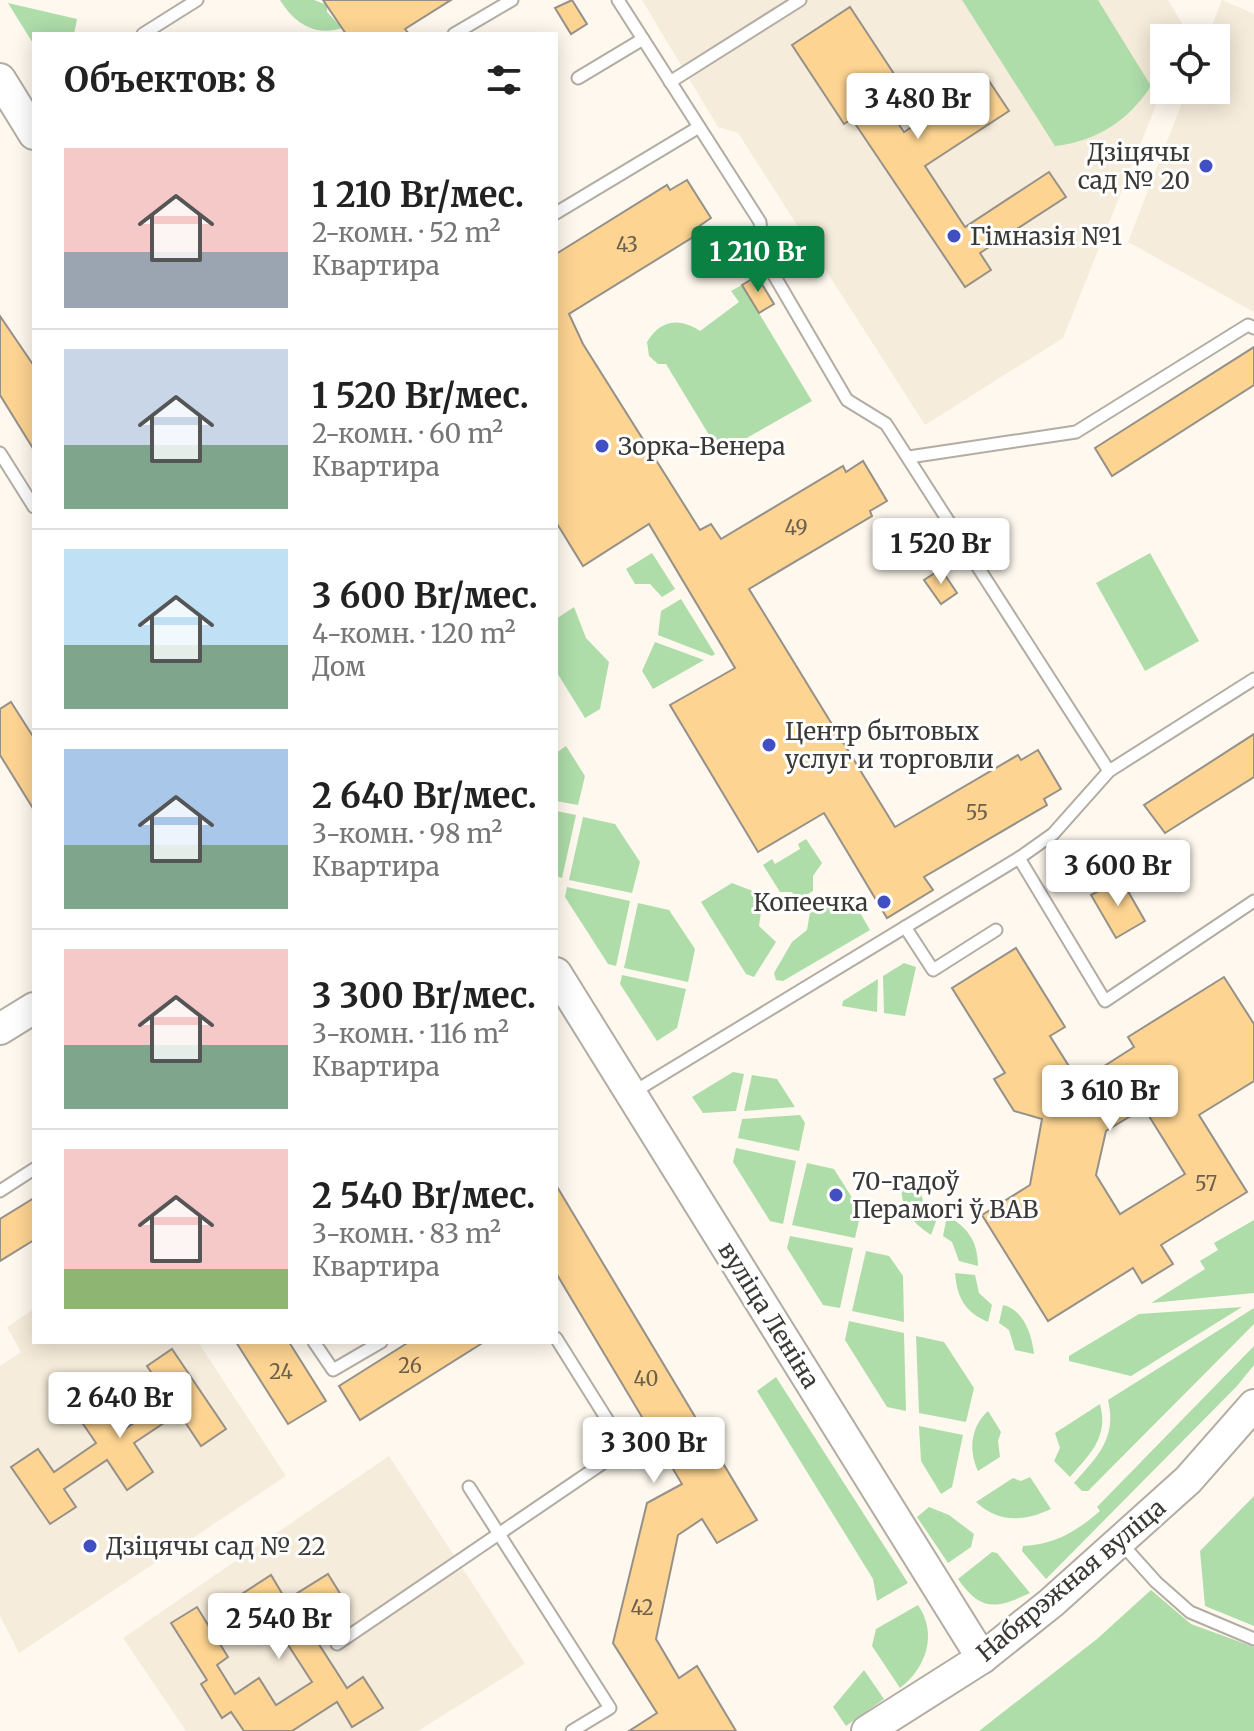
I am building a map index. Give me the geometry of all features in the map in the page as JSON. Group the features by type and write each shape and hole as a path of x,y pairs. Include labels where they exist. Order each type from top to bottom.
{"main road":[{"path":"0,79 29,115"},
{"name":"вуліца Леніна","path":"558,976 982,1658"},
{"path":"0,1029 32,1009"},
{"name":"Набярэжная вуліца","path":"867,1731 982,1658 1051,1603 1188,1480 1254,1405"}],"lane":[{"path":"146,32 197,0"},
{"path":"457,32 512,0"},
{"path":"618,0 760,222 764,258 847,400 886,424 1109,771"},
{"path":"670,82 800,0"},
{"path":"578,78 643,39"},
{"path":"558,212 699,127"},
{"path":"909,457 1076,432 1248,325 1254,328"},
{"path":"0,453 32,504"},
{"path":"631,1093 1019,858 1053,834 1109,771 1254,679"},
{"path":"1019,858 1105,1001 1254,901"},
{"path":"905,927 933,970 996,930"},
{"path":"0,1191 32,1170"},
{"path":"337,1644 625,1448 558,1341"},
{"path":"315,1344 333,1370 378,1344"},
{"path":"469,1487 610,1708 572,1731"},
{"path":"1119,1541 1156,1582 1190,1612 1254,1639"}],"shaded area":[{"name":"Гімназія №1","path":"642,0 1168,0 1182,24 1150,24 1150,104 1156,104 1063,338 925,425 738,133 718,127"},
{"name":"Дзіцячы сад № 20","path":"1222,0 1254,14 1254,312 1128,242 1182,104 1230,104 1230,24 1213,24"},
{"name":"Дзіцячы сад № 22","path":"32,1310 32,1344 199,1344 286,1476 19,1653 0,1616 0,1366 21,1352 7,1327"},
{"path":"389,1456 525,1664 418,1731 186,1731 123,1638"}],"green space":[{"path":"280,0 314,0 327,5 327,12 342,28 323,31 306,26"},
{"path":"962,0 1098,0 1150,87 1122,119 1110,127 1084,139 1055,146"},
{"path":"8,3 77,19 74,32 32,32 32,42"},
{"path":"742,285 812,401 720,453 666,364 658,364 649,356 647,342 658,329 670,323 685,324 700,331 739,302 731,291"},
{"path":"652,553 675,589 662,597 650,584 635,584 626,569"},
{"path":"1150,553 1199,641 1145,671 1096,583"},
{"path":"681,599 715,654 712,656 658,635 661,611"},
{"path":"574,607 586,638 609,662 600,709 585,718 558,674 558,618"},
{"path":"655,642 704,660 653,689 642,671"},
{"path":"566,746 585,776 578,805 558,801 558,752"},
{"path":"558,811 576,815 562,878 558,877"},
{"path":"583,817 615,824 640,862 632,893 569,880"},
{"path":"806,839 822,863 813,876 813,891 801,898 791,892 780,892 763,865 772,859 775,864 800,849 798,844"},
{"path":"732,883 758,893 762,905 759,926 776,942 754,977 746,974 701,902"},
{"path":"567,887 630,901 616,966 608,964 565,897"},
{"path":"638,903 669,910 695,949 688,982 624,968"},
{"path":"855,904 870,930 783,981 776,980 774,973 792,942 807,930 810,912 823,905 839,910"},
{"path":"904,963 916,967 905,1016 884,1013 883,976"},
{"path":"622,975 686,989 677,1028 657,1041 620,984"},
{"path":"878,979 877,1012 842,1006 843,1001"},
{"path":"733,1072 744,1074 736,1111 703,1113 692,1097"},
{"path":"752,1075 777,1079 795,1107 744,1111"},
{"path":"800,1115 805,1123 799,1151 738,1138 742,1119"},
{"path":"736,1148 796,1161 783,1224 770,1221 733,1162"},
{"path":"807,1163 834,1169 861,1212 855,1238 792,1225"},
{"path":"901,1188 921,1193 925,1209 938,1216 931,1235 909,1215"},
{"path":"947,1216 970,1236 978,1266 959,1261 952,1242 943,1236"},
{"path":"1254,1220 1254,1293 1151,1303 1205,1269 1200,1261 1218,1250 1214,1243"},
{"path":"790,1236 853,1248 840,1308 823,1305 787,1248"},
{"path":"866,1251 889,1256 903,1276 904,1322 852,1311"},
{"path":"955,1273 975,1275 979,1293 992,1305 988,1322 968,1309 958,1290"},
{"path":"1003,1305 1022,1318 1029,1331 1034,1354 1015,1350 1009,1330 999,1323"},
{"path":"1242,1307 1131,1376 1069,1361 1069,1356 1139,1314"},
{"path":"1254,1308 1254,1324 1088,1491 1082,1491 1074,1483 1098,1455 1108,1436 1108,1400"},
{"path":"849,1321 904,1333 906,1411 887,1407 845,1340"},
{"path":"916,1336 944,1342 974,1388 966,1422 919,1413"},
{"path":"1254,1346 1254,1365 1237,1386 1046,1579 1022,1551 1023,1546 1064,1536 1100,1511 1097,1507"},
{"path":"776,1377 908,1583 877,1601 873,1579 757,1391"},
{"path":"1100,1404 1100,1436 1070,1477 1054,1461 1060,1448 1055,1433"},
{"path":"988,1411 1001,1432 998,1441 1000,1457 978,1471 973,1455 973,1439 978,1424"},
{"path":"919,1426 963,1435 952,1487 941,1494 921,1461"},
{"path":"1030,1477 1051,1509 1012,1518 993,1514 976,1502 1013,1478 1021,1481"},
{"path":"1254,1496 1254,1626 1205,1606 1200,1551"},
{"path":"929,1507 949,1515 974,1534 971,1547 948,1563 917,1517"},
{"path":"992,1552 997,1553 1030,1593 1008,1602 990,1604 966,1590 958,1579"},
{"path":"1151,1590 1191,1624 1254,1647 1254,1731 979,1731 1097,1639"},
{"path":"918,1605 927,1627 926,1650 917,1671 900,1688 872,1646 876,1629"},
{"path":"864,1670 884,1699 846,1726 833,1707"}],"building":[{"path":"323,0 451,0 405,29 407,32 345,32"},
{"path":"572,0 587,24 571,34 555,8"},
{"path":"850,7 902,86 882,99 904,132 987,78 1009,111 925,166 965,227 1049,172 1066,197 980,253 991,270 965,287 852,119 844,124 792,45"},
{"path":"687,180 711,218 695,229 698,234 569,314 583,344 700,530 711,524 721,539 843,466 846,472 863,461 887,501 870,511 872,516 749,589 895,827 1018,755 1021,760 1038,750 1061,789 1044,799 1047,805 924,877 933,890 887,918 824,813 758,852 670,705 735,668 649,524 583,566 558,525 558,253 667,185 670,190"},
{"path":"757,276 774,304 759,313 742,285"},
{"path":"0,316 32,363 32,447 0,395"},
{"path":"1254,347 1254,385 1112,476 1095,448"},
{"path":"941,569 957,593 941,604 924,580"},
{"path":"11,702 32,735 32,807 0,755 0,709"},
{"path":"1254,734 1254,777 1165,833 1144,805"},
{"path":"1121,879 1145,921 1116,938 1091,895"},
{"path":"1016,948 1065,1027 1050,1036 1079,1082 1134,1047 1128,1037 1224,977 1254,1024 1254,1081 1199,1115 1247,1192 1161,1245 1173,1264 1142,1283 1133,1268 1048,1321 982,1215 1030,1185 1042,1119 1014,1111 994,1079 1005,1073 952,988","holes":["1144,1108 1185,1174 1120,1214 1096,1175 1106,1131"]},
{"path":"558,1188 757,1520 717,1543 702,1519 678,1535 656,1639 679,1678 697,1666 736,1731 629,1731 657,1713 613,1643 647,1503 682,1484 558,1276"},
{"path":"32,1199 32,1241 0,1261 0,1219"},
{"path":"237,1344 290,1344 326,1401 288,1424"},
{"path":"406,1344 481,1344 360,1420 339,1386"},
{"path":"172,1349 226,1429 201,1446 179,1413 134,1443 153,1472 127,1490 107,1460 64,1489 76,1507 50,1524 11,1467 38,1449 54,1472 96,1443 77,1415 104,1398 125,1429 169,1399 147,1366"},
{"path":"328,1574 344,1600 306,1624 347,1688 363,1677 383,1708 352,1727 337,1702 292,1731 244,1731 231,1712 222,1718 201,1684 207,1680 171,1623 197,1607 228,1657 217,1665 235,1694 259,1678 276,1705 312,1682 272,1620 257,1629 237,1597 271,1575 286,1600"}],"place":[{"name":"Дзіцячы сад № 20","path":"1206,166"},
{"name":"Гімназія №1","path":"954,236"},
{"name":"Зорка-Венера","path":"602,446"},
{"name":"Центр бытовых услуг и торговли","path":"769,745"},
{"name":"Копеечка","path":"884,902"},
{"name":"70-гадоў Перамогі ў ВАВ","path":"836,1195"},
{"name":"Дзіцячы сад № 22","path":"90,1546"}]}
